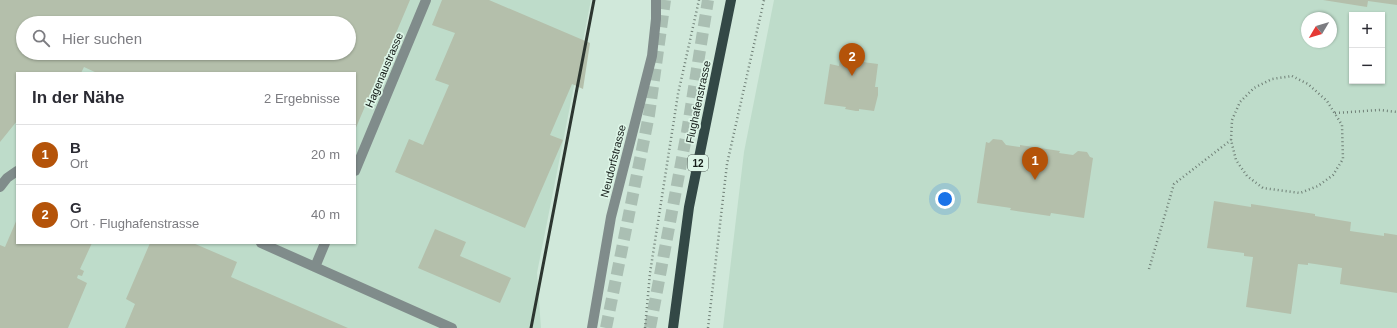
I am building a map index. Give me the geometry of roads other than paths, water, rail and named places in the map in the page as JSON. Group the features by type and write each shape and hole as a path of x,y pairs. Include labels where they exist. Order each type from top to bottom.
{"main road":[{"name":"Flughafenstrasse","path":"674,328 689,207 731,0"}],"street":[{"name":"Hagenaustrasse","path":"356,169 426,0"},
{"name":"Neudorfstrasse","path":"592,328 611,217 652,56 656,20 656,0"},
{"path":"0,186 16,172"},
{"path":"263,244 452,328"},
{"path":"315,267 325,244"}],"tunnel":[{"path":"606,328 649,115 665,0"},
{"path":"650,328 687,132 708,0"}],"railway":[{"path":"531,328 594,0"}],"place":[{"name":"G","path":"852,76"},
{"name":"B","path":"1035,180"}]}
